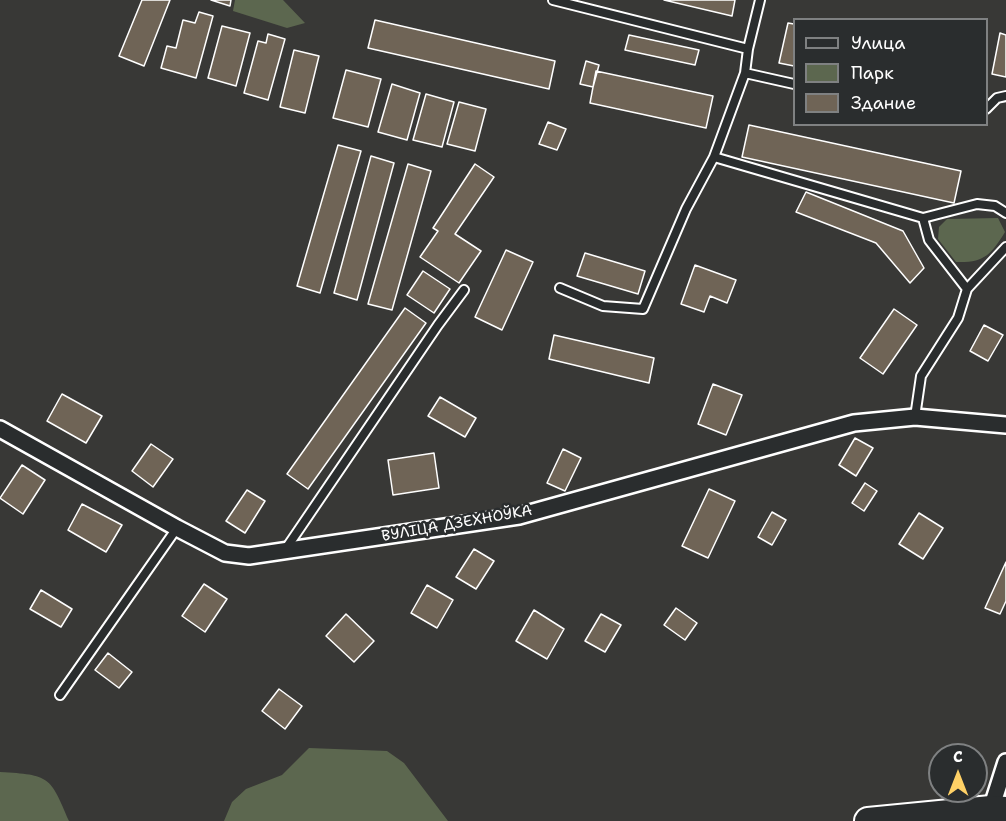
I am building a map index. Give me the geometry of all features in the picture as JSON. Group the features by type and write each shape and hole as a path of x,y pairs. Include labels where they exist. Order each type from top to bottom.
{"highway":[{"path":"868,821 999,809"}],"street":[{"name":"ВУЛІЦА ДЗЕХНОЎКА","path":"0,429 225,553 249,556 519,516 854,423 915,417 1006,425"},
{"path":"999,809 1006,762"}],"lane":[{"path":"553,0 748,49"},
{"path":"560,288 603,306 643,309 686,209 714,157 745,73 748,49 760,0"},
{"path":"745,73 793,84"},
{"path":"988,108 997,98 1006,96"},
{"path":"714,157 922,218 977,204 995,206 1006,213"},
{"path":"922,218 929,240 967,289"},
{"path":"915,417 921,376 958,318 967,289 1006,247"},
{"path":"285,552 464,290"},
{"path":"60,695 177,528"}],"green space":[{"path":"235,0 283,0 305,23 287,28 233,11"},
{"path":"998,218 1005,232 991,252 980,259 956,262 938,239 939,227 947,219"},
{"path":"309,748 387,751 404,763 448,821 224,821 232,802 246,789 282,775"},
{"path":"0,772 29,775 46,781 57,795 69,821 0,821"}],"building":[{"path":"142,0 170,0 144,66 119,56"},
{"path":"211,0 231,0 230,6"},
{"path":"664,0 735,0 732,16"},
{"path":"199,12 213,16 196,78 161,68 167,46 176,48 183,20 195,23"},
{"path":"375,20 555,61 549,89 368,48"},
{"path":"788,23 793,24 793,66 779,63"},
{"path":"222,26 250,33 236,86 208,78"},
{"path":"1000,33 1006,35 1006,77 992,74"},
{"path":"268,34 285,39 268,100 244,93 258,41 266,43"},
{"path":"629,35 699,50 695,65 625,50"},
{"path":"294,50 319,56 305,113 280,107"},
{"path":"586,61 599,65 593,87 580,84"},
{"path":"346,70 381,79 368,127 333,118"},
{"path":"596,71 713,96 706,128 590,103"},
{"path":"392,84 420,93 407,140 378,132"},
{"path":"426,94 454,102 442,147 413,140"},
{"path":"459,102 486,109 475,151 447,144"},
{"path":"548,122 566,129 557,150 539,144"},
{"path":"749,125 961,171 954,203 742,157"},
{"path":"338,145 361,151 320,293 297,286"},
{"path":"371,156 394,163 357,300 334,293"},
{"path":"408,164 431,171 392,310 368,304"},
{"path":"475,164 494,177 455,234 481,251 459,283 420,257 438,231 433,228"},
{"path":"806,192 903,231 924,268 910,283 876,243 796,212"},
{"path":"506,250 533,262 502,330 475,317"},
{"path":"585,253 645,271 638,294 577,276"},
{"path":"695,265 736,280 727,303 710,296 704,312 681,304"},
{"path":"423,271 450,289 434,313 407,295"},
{"path":"405,308 426,323 308,489 287,474"},
{"path":"894,309 917,325 883,374 860,358"},
{"path":"984,325 1003,335 988,361 970,351"},
{"path":"554,335 654,358 649,383 549,359"},
{"path":"713,384 742,395 726,435 698,424"},
{"path":"62,394 102,416 86,443 47,421"},
{"path":"440,397 476,418 465,437 428,416"},
{"path":"855,438 873,448 856,476 839,465"},
{"path":"151,444 173,459 153,487 132,471"},
{"path":"563,449 581,458 565,491 547,483"},
{"path":"434,453 439,488 393,495 388,460"},
{"path":"22,465 45,480 23,514 0,498"},
{"path":"865,483 877,491 864,511 852,503"},
{"path":"709,489 735,501 708,558 682,546"},
{"path":"247,490 265,501 245,533 226,521"},
{"path":"82,504 122,525 106,552 68,530"},
{"path":"772,512 786,520 772,545 758,537"},
{"path":"919,513 943,528 923,559 899,544"},
{"path":"474,549 494,561 476,589 456,577"},
{"path":"1006,562 1006,601 1000,614 985,608"},
{"path":"204,584 227,599 205,632 182,616"},
{"path":"427,585 453,600 437,628 411,613"},
{"path":"41,590 72,609 61,627 30,609"},
{"path":"676,608 697,623 685,640 664,625"},
{"path":"534,610 564,629 547,659 516,641"},
{"path":"346,614 374,641 354,662 326,636"},
{"path":"601,614 621,625 605,652 585,641"},
{"path":"108,653 132,672 119,688 95,670"},
{"path":"279,689 302,706 285,729 262,711"}]}
